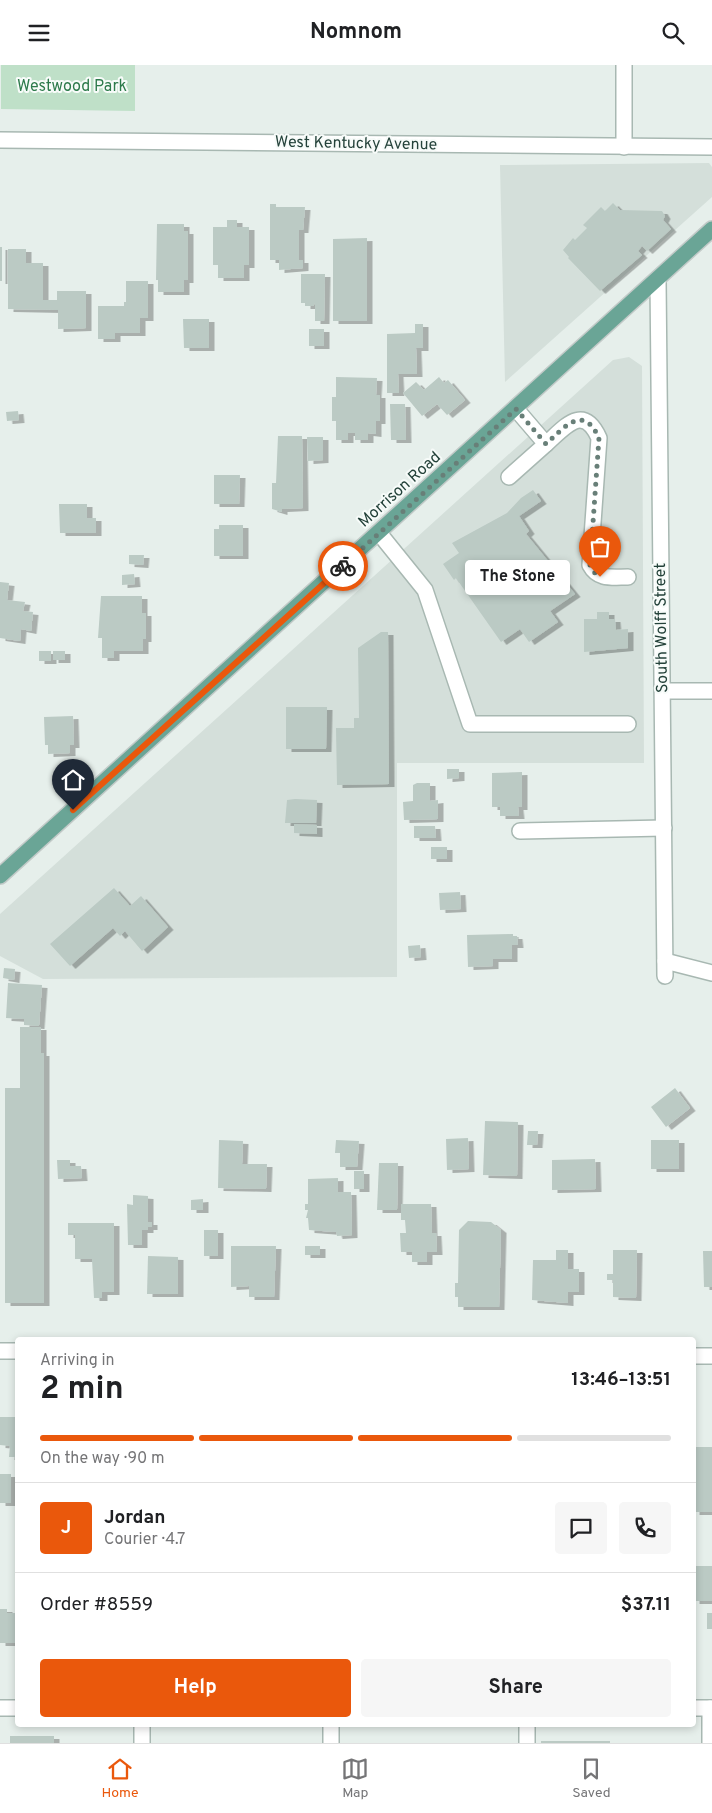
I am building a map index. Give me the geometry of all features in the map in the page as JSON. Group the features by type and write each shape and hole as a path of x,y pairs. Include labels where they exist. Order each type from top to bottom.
{"main road":[{"name":"Morrison Road","path":"0,876 712,229"}],"street":[{"path":"624,65 624,147"},
{"name":"West Kentucky Avenue","path":"0,140 712,147"},
{"name":"South Wolff Street","path":"658,279 666,968 712,973"},
{"path":"516,409 546,444"},
{"path":"509,477 572,421 580,419 589,422 595,428 599,438 590,565 600,577 628,577"},
{"path":"379,533 425,590 470,725 628,724"},
{"path":"663,691 712,691"},
{"path":"520,831 664,828"},
{"path":"0,1351 15,1351"},
{"path":"696,1356 712,1356"},
{"path":"0,1708 15,1708"},
{"path":"696,1708 711,1708 710,1743"},
{"path":"142,1727 142,1743"},
{"path":"331,1727 331,1743"},
{"path":"527,1727 527,1743"}],"shaded area":[{"path":"709,163 712,167 712,197 505,382 500,165"},
{"path":"629,357 642,366 644,763 397,763 397,977 43,979 0,956 0,914 613,360"}],"green space":[{"name":"Westwood Park","path":"1,65 135,65 135,111 1,109"}],"building":[{"path":"613,203 620,210 662,211 665,216 663,220 671,229 647,251 642,246 638,251 642,255 600,291 568,258 563,250 573,238 575,240 587,228 583,225 601,207 605,211"},
{"path":"270,204 276,204 276,207 305,207 303,230 299,230 299,260 303,260 303,268 279,270 279,260 270,260"},
{"path":"227,220 237,220 237,227 249,227 249,265 244,265 244,278 218,278 218,265 213,265 213,227 227,227"},
{"path":"157,224 184,224 184,231 188,231 188,280 184,280 184,292 158,292 158,280 156,280"},
{"path":"367,238 367,321 333,321 333,239"},
{"path":"0,247 2,247 2,281 0,281"},
{"path":"8,249 26,249 26,263 43,263 43,300 57,300 57,291 86,291 86,328 58,329 58,310 8,309"},
{"path":"301,274 325,274 324,321 315,321 315,303 313,306 305,306 305,303 301,303"},
{"path":"126,281 148,281 148,318 140,318 140,333 115,333 115,339 98,339 98,306 124,306 124,302 126,302"},
{"path":"183,319 209,319 209,348 184,348"},
{"path":"415,324 423,324 423,348 416,348 417,374 398,374 399,393 387,393 387,334 415,333"},
{"path":"309,329 324,329 324,346 309,346"},
{"path":"336,377 377,378 376,395 380,395 380,421 376,421 376,434 368,433 368,440 355,440 355,433 348,433 348,440 336,440 336,421 332,421 332,397 336,397"},
{"path":"439,377 444,383 448,380 465,400 447,415 437,404 422,416 403,393 416,382 424,390"},
{"path":"390,404 405,404 406,440 391,440"},
{"path":"18,411 19,420 7,421 6,412"},
{"path":"278,436 302,436 303,508 282,509 282,512 272,509 272,483 276,483"},
{"path":"307,437 323,437 323,460 308,461"},
{"path":"214,475 240,475 239,504 214,504"},
{"path":"533,490 541,501 519,516 529,531 526,534 575,594 550,611 558,622 529,642 520,629 501,642 456,578 454,580 443,564 459,553 452,543 507,513 521,498"},
{"path":"59,504 87,504 87,518 96,518 96,533 60,533"},
{"path":"219,525 243,525 243,556 214,556 214,529 219,529"},
{"path":"129,555 144,555 143,565 129,564"},
{"path":"134,574 135,584 122,585 122,575"},
{"path":"0,582 9,583 7,600 25,602 23,611 33,612 31,631 21,629 20,641 0,638"},
{"path":"101,596 142,596 142,613 146,613 146,639 143,639 143,651 114,651 114,658 102,658 102,638 98,638"},
{"path":"597,612 609,612 609,619 615,619 616,630 628,629 628,648 584,652 584,619 597,619"},
{"path":"381,632 388,632 389,784 337,785 336,728 354,728 354,718 359,718 358,648"},
{"path":"39,651 51,651 51,661 39,661"},
{"path":"53,651 65,651 65,660 53,660"},
{"path":"286,707 327,707 326,749 286,749"},
{"path":"73,716 74,745 70,745 70,753 48,754 48,745 45,745 44,717"},
{"path":"447,769 459,769 459,778 447,779"},
{"path":"522,772 522,807 518,807 519,816 500,816 500,807 492,807 492,773"},
{"path":"417,783 430,783 430,801 438,800 438,819 404,820 403,802 413,801 413,785"},
{"path":"287,800 317,800 316,823 285,823"},
{"path":"294,824 317,825 317,834 294,833"},
{"path":"414,826 435,826 436,838 414,838"},
{"path":"431,847 447,847 447,859 431,859"},
{"path":"114,888 130,906 141,896 168,927 142,951 125,931 120,936 113,928 70,966 50,944"},
{"path":"460,892 461,909 440,910 439,893"},
{"path":"513,934 513,936 517,936 518,945 512,945 512,959 493,959 493,966 468,967 467,935"},
{"path":"420,945 421,957 409,958 408,946"},
{"path":"4,968 15,969 14,980 3,978"},
{"path":"8,983 42,985 39,1026 24,1025 24,1019 6,1018"},
{"path":"20,1027 41,1027 41,1053 44,1053 44,1303 5,1303 5,1088 20,1088"},
{"path":"675,1088 690,1108 666,1127 651,1107"},
{"path":"485,1121 518,1122 517,1176 483,1175"},
{"path":"528,1131 538,1131 537,1145 527,1145"},
{"path":"468,1138 469,1169 447,1170 446,1139"},
{"path":"219,1140 243,1141 242,1164 267,1164 266,1189 218,1188"},
{"path":"336,1140 359,1141 357,1167 340,1167 340,1153 335,1153"},
{"path":"651,1140 679,1140 679,1169 651,1169"},
{"path":"595,1159 596,1189 552,1190 552,1160"},
{"path":"57,1160 70,1160 70,1166 81,1166 82,1178 58,1179"},
{"path":"379,1163 398,1163 397,1210 377,1210"},
{"path":"354,1171 364,1171 364,1189 354,1189"},
{"path":"338,1178 338,1192 351,1192 352,1235 337,1236 336,1232 309,1230 308,1218 306,1218 308,1210 305,1210 305,1204 308,1204 308,1179"},
{"path":"133,1195 148,1196 148,1222 152,1222 152,1227 148,1227 148,1230 142,1230 142,1245 128,1245 127,1204 133,1205"},
{"path":"203,1199 203,1210 191,1210 191,1200"},
{"path":"401,1204 431,1204 432,1233 436,1233 437,1252 427,1252 427,1262 412,1262 412,1252 401,1252 400,1233 406,1233 405,1220 401,1220"},
{"path":"468,1221 491,1222 501,1230 499,1307 458,1307 458,1297 455,1297 455,1283 458,1283 459,1230"},
{"path":"68,1223 114,1223 114,1292 102,1292 102,1298 94,1298 92,1259 75,1259 75,1235 68,1235"},
{"path":"204,1230 218,1230 218,1256 204,1256"},
{"path":"231,1246 276,1246 274,1297 249,1297 249,1286 231,1287"},
{"path":"305,1246 320,1246 320,1255 305,1255"},
{"path":"556,1250 568,1250 568,1269 579,1269 579,1292 568,1292 568,1303 532,1300 533,1260 556,1260"},
{"path":"613,1250 637,1250 636,1298 613,1297 613,1280 607,1280 607,1274 613,1274"},
{"path":"703,1251 712,1251 712,1287 704,1287"},
{"path":"148,1256 178,1257 178,1294 147,1294"},
{"path":"0,1417 15,1417 15,1457 9,1457 10,1446 0,1445"},
{"path":"696,1447 712,1447 712,1512 696,1512"},
{"path":"0,1474 11,1474 11,1503 0,1503"},
{"path":"696,1566 712,1566 712,1601 696,1601"},
{"path":"0,1609 7,1609 7,1613 15,1613 15,1643 0,1643"},
{"path":"707,1613 712,1613 712,1629 707,1629"},
{"path":"10,1736 54,1736 54,1743 10,1743"},
{"path":"541,1741 610,1741 610,1743 541,1743"}],"way so far":[{"path":"343,566 516,409 546,444 572,421 580,419 589,422 595,428 599,438 590,565 600,577"}],"place":[{"name":"The Stone","path":"600,577"}],"route":[{"path":"73,810 343,566"}]}
